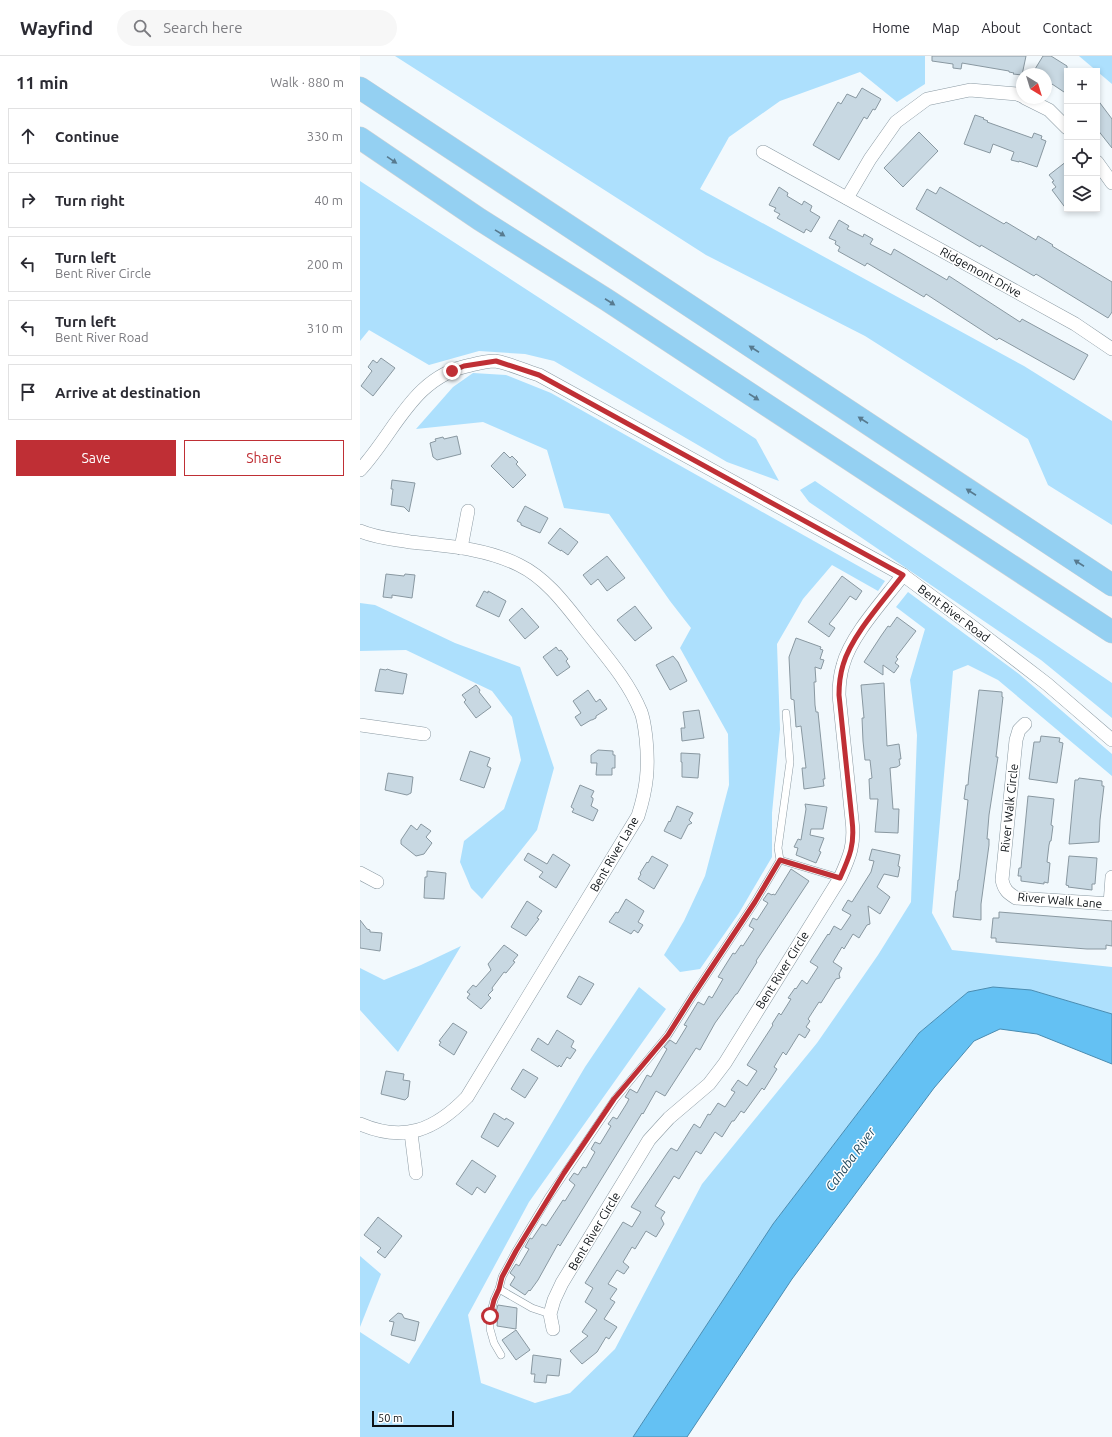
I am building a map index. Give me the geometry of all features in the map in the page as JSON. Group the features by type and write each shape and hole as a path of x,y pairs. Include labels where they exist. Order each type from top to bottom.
{"highway":[{"path":"360,88 1112,585"},
{"path":"360,138 479,219 1112,632"}],"street":[{"path":"847,198 870,159 896,122 927,99 970,90 1016,94"},
{"path":"1037,104 1049,110 1064,125"},
{"name":"Ridgemont Drive","path":"763,152 1075,324 1112,349"},
{"path":"1100,166 1112,183"},
{"name":"Bent River Road","path":"360,470 408,406 427,386 452,371 464,366 496,361 539,375 903,575 1040,680 1112,740"},
{"path":"461,548 468,511"},
{"name":"Bent River Lane","path":"360,531 385,538 479,551 519,565 539,577 550,587 571,612 623,678 641,713 645,727 648,760 647,776 638,816 467,1097 443,1118 425,1128 411,1133 382,1131 360,1124"},
{"name":"Bent River Circle","path":"550,1314 562,1282 649,1140 670,1118 717,1075 840,878 851,852 853,836 839,695 839,681 843,664 850,647 860,631 903,575"},
{"name":"River Walk Circle","path":"1008,894 1003,887 1002,880 1016,740 1019,730 1025,724"},
{"path":"360,725 424,734"},
{"path":"360,872 377,882"},
{"path":"1111,904 1112,877"},
{"name":"River Walk Lane","path":"1008,894 1016,898 1025,899 1111,904"},
{"path":"411,1133 416,1173"},
{"path":"550,1314 554,1329"}],"lane":[{"path":"502,1355 494,1343 490,1329 494,1300 502,1277 516,1251 564,1173 614,1099 668,1035 755,902 780,860 778,848 790,762 786,713"},
{"path":"780,860 840,878"},
{"path":"499,1289 532,1308 550,1314"}],"shaded area":[{"path":"395,56 925,56 925,84 897,102 860,72 780,101 729,137 700,189 1024,366 1112,421 1112,525 1048,485 1028,439 865,336 706,255"},
{"path":"1079,56 1112,56 1112,84 1100,74 1100,68 1093,68"},
{"path":"360,181 756,439 779,481 727,462 554,361 525,354 479,351 429,365 369,330 360,341"},
{"path":"473,373 506,375 551,393 885,581 878,591 832,565 803,599 777,644 780,729 772,813 772,857 739,913 700,969 680,972 664,955 684,921 705,876 729,785 728,734 680,648 691,628 670,601 609,514 564,508 547,450 483,422 416,429 453,387"},
{"path":"815,481 1112,683 1112,718 1041,660 809,502 800,490"},
{"path":"908,592 1019,674 1112,754 1112,776 998,680 968,665 953,671 932,913 952,950 1112,967 1112,1014 1031,990 968,992 919,1033 773,1224 633,1437 360,1437 360,1332 409,1364 585,1067 639,987 666,1009 529,1202 468,1315 481,1383 535,1403 570,1393 615,1349 702,1184 817,1043 878,955 911,902 917,735 910,680 925,629 896,607"},
{"path":"360,603 375,605 455,643 520,667 554,768 537,830 482,899 471,888 460,862 464,841 504,809 521,760 512,717 492,691 406,650 360,651"},
{"path":"461,946 398,1052 360,1010 360,968 384,980 421,965"},
{"path":"360,1256 381,1274 360,1327"}],"water":[{"name":"Cahaba River","path":"993,987 1031,990 1112,1014 1112,1064 1037,1034 1000,1029 974,1041 934,1088 792,1279 687,1437 633,1437 773,1224 919,1033 968,992"}],"building":[{"path":"932,56 1026,56 1023,68 1016,68 1016,74 1009,71 962,63 961,69 953,68 953,64 932,61"},
{"path":"1043,56 1051,56 1067,66 1067,68 1064,68 1064,92 1052,84 1052,68 1036,68"},
{"path":"862,88 881,99 875,110 873,109 867,119 864,117 839,160 813,145 838,102 841,104 847,94 856,98"},
{"path":"1100,103 1112,119 1112,148 1100,133"},
{"path":"975,115 984,118 983,119 988,121 987,122 1032,138 1034,133 1042,136 1041,139 1046,141 1037,167 1011,160 1014,152 993,144 990,153 964,144"},
{"path":"919,132 938,151 903,187 884,168"},
{"path":"1064,163 1064,206 1052,190 1056,187 1052,182 1054,181 1049,175"},
{"path":"779,187 788,193 787,196 802,205 804,201 812,206 810,211 820,217 811,232 806,229 804,233 777,218 780,214 774,211 776,208 769,205"},
{"path":"940,187 1004,224 1006,222 1036,240 1038,236 1112,282 1112,312 1108,318 1036,274 1034,276 981,245 980,247 916,209 927,189 936,194"},
{"path":"839,220 849,226 847,229 863,237 864,234 873,239 870,244 891,255 894,249 947,280 949,276 1020,322 1022,319 1088,355 1074,380 999,338 997,340 926,294 924,297 867,263 865,266 838,251 840,247 835,244 836,241 829,238"},
{"path":"381,358 395,368 373,396 361,386 372,371 368,367 373,360 377,363"},
{"path":"457,436 461,454 437,460 433,457 430,443 436,441 435,439 443,437 444,439"},
{"path":"504,452 510,458 512,456 518,462 516,464 526,475 513,488 491,466"},
{"path":"392,480 415,483 409,512 404,507 391,505 393,489 391,489"},
{"path":"525,506 548,518 540,533 521,525 521,523 517,521"},
{"path":"560,528 578,542 568,555 548,543"},
{"path":"607,556 625,578 607,591 598,579 591,585 583,575"},
{"path":"386,574 404,576 405,574 415,575 412,598 392,595 392,598 383,597"},
{"path":"842,576 862,591 856,600 850,596 829,624 835,628 829,637 808,622"},
{"path":"484,591 488,593 488,591 506,601 499,617 476,606"},
{"path":"635,606 652,628 635,641 617,620"},
{"path":"522,608 539,627 525,639 509,620"},
{"path":"897,617 916,631 896,657 898,659 895,663 899,666 894,673 883,665 883,675 864,662 888,626 890,627"},
{"path":"796,638 821,647 820,649 823,650 820,659 824,660 821,669 815,667 816,682 814,682 815,705 816,712 818,712 825,779 823,779 824,786 804,789 802,768 806,768 801,726 796,727 794,700 791,699 789,657"},
{"path":"556,647 559,651 561,650 568,659 566,661 570,667 557,676 543,657"},
{"path":"673,656 678,662 687,681 670,690 656,665"},
{"path":"380,669 387,669 407,674 403,694 375,691"},
{"path":"884,683 887,746 899,744 901,759 899,759 900,765 890,768 893,809 899,809 898,833 875,832 878,799 870,799 869,779 872,778 870,760 865,760 863,741 862,718 864,718 861,685"},
{"path":"476,685 480,690 479,692 491,707 476,718 464,702 466,700 462,695"},
{"path":"588,690 596,702 600,699 607,709 596,716 596,718 581,726 575,717 581,713 573,701"},
{"path":"979,690 1002,692 1003,697 996,757 998,757 989,815 987,839 989,839 989,845 981,904 981,920 953,917 956,891 959,880 968,800 964,799 966,785 968,785"},
{"path":"699,710 704,738 682,741 681,728 685,728 683,712"},
{"path":"1041,736 1060,738 1059,742 1063,743 1057,783 1029,779 1034,742 1040,742"},
{"path":"598,750 613,751 613,755 615,755 615,768 612,768 612,775 596,775 597,763 591,763 591,755"},
{"path":"470,751 490,758 487,766 491,768 484,788 460,780"},
{"path":"681,753 700,754 698,778 682,777"},
{"path":"388,773 413,777 411,793 407,795 385,790"},
{"path":"1079,778 1102,781 1102,786 1104,786 1099,842 1069,844 1075,780 1078,780"},
{"path":"580,785 594,791 591,797 593,800 591,806 598,810 593,821 572,812 574,809 571,807"},
{"path":"1028,796 1054,799 1051,825 1053,826 1047,862 1050,863 1048,883 1044,882 1044,884 1021,881 1021,876 1018,876 1019,868 1021,868"},
{"path":"805,804 827,807 823,829 811,829 810,835 824,838 819,851 821,852 816,863 796,855 798,848 794,847 798,839 801,840 806,809"},
{"path":"677,806 693,813 689,820 692,823 688,825 681,839 664,831"},
{"path":"421,824 431,831 426,837 432,843 424,854 416,856 401,844 401,840 411,825 417,830"},
{"path":"872,849 900,855 898,877 884,874 877,887 890,897 880,914 868,906 870,924 867,925 859,938 853,934 844,949 842,947 833,962 842,968 839,974 840,978 836,979 821,1003 819,1002 808,1019 810,1021 806,1027 810,1030 805,1038 799,1034 786,1055 783,1052 774,1067 777,1069 764,1090 762,1088 744,1113 741,1111 734,1121 732,1121 722,1137 715,1132 701,1154 696,1151 679,1179 674,1176 655,1206 665,1212 661,1218 664,1224 656,1237 646,1231 635,1249 632,1247 623,1262 629,1267 624,1274 617,1270 608,1284 617,1289 610,1299 615,1302 604,1319 617,1327 609,1339 606,1337 597,1352 582,1364 570,1351 588,1336 582,1332 597,1310 585,1302 593,1288 585,1283 623,1222 632,1227 641,1212 631,1207 671,1148 677,1151 694,1124 700,1128 708,1114 710,1115 718,1103 725,1107 735,1092 731,1090 738,1080 747,1086 757,1071 747,1065 779,1013 781,1015 791,999 788,998 795,988 796,989 802,980 807,984 818,967 810,962 828,934 829,935 834,926 841,930 851,915 842,910 848,900 852,902 871,872 874,861 869,860"},
{"path":"528,853 547,864 553,854 570,865 556,888 539,877 543,872 524,860"},
{"path":"652,856 668,865 654,889 638,879 641,874 640,873"},
{"path":"1069,856 1097,858 1095,884 1092,884 1092,890 1068,887 1069,886 1066,885"},
{"path":"791,869 809,881 756,961 757,962 737,994 715,1023 700,1050 696,1048 665,1096 656,1091 560,1246 558,1244 538,1280 525,1295 510,1285 515,1277 510,1273 516,1264 519,1266 529,1249 525,1247 530,1238 532,1239 542,1224 546,1226 563,1200 565,1201 575,1185 569,1180 574,1173 578,1175 583,1167 586,1168 595,1152 591,1149 595,1142 600,1144 611,1126 608,1124 613,1117 617,1119 629,1099 625,1097 630,1089 637,1093 647,1075 651,1077 667,1049 664,1047 670,1040 676,1044 687,1026 684,1025 698,1002 704,1005 709,996 712,998 723,979 718,977 733,953 735,954 741,945 743,946 754,929 749,926 753,918 757,920 768,903 763,900 768,893 775,895"},
{"path":"427,871 446,873 444,899 424,898 425,877 427,877"},
{"path":"626,899 644,911 638,922 643,925 638,933 634,930 631,934 609,922 616,912 618,913"},
{"path":"527,901 542,911 537,918 539,919 526,936 511,927"},
{"path":"999,912 1112,921 1112,946 1106,945 1106,949 1087,949 996,942 996,938 991,938 993,918 999,918"},
{"path":"360,920 367,929 370,930 370,932 382,933 380,951 360,948"},
{"path":"504,945 518,955 513,961 515,962 506,973 504,972 492,988 493,990 488,995 491,998 481,1009 467,998 470,994 467,992 473,985 476,987 491,970 488,964"},
{"path":"579,976 594,984 581,1005 567,997"},
{"path":"453,1023 467,1032 454,1055 439,1045 441,1042 439,1041"},
{"path":"557,1030 574,1041 571,1047 576,1050 570,1059 567,1057 561,1067 559,1065 558,1067 531,1050 538,1038 548,1045"},
{"path":"523,1069 538,1078 525,1098 511,1089"},
{"path":"386,1071 404,1074 403,1080 410,1081 408,1097 405,1100 381,1094"},
{"path":"494,1113 505,1120 506,1118 514,1123 498,1147 481,1137"},
{"path":"472,1160 496,1176 485,1193 477,1187 472,1195 456,1184"},
{"path":"378,1217 402,1236 385,1258 377,1252 381,1248 364,1235"},
{"path":"498,1305 517,1308 516,1329 497,1326 498,1315 495,1315"},
{"path":"398,1313 402,1314 404,1318 419,1322 415,1341 391,1335 394,1322 389,1321"},
{"path":"516,1330 530,1350 516,1360 502,1340"},
{"path":"533,1355 561,1359 559,1376 547,1375 546,1383 534,1382 535,1374 531,1374"}],"route":[{"path":"452,371 464,366 496,361 539,375 903,575 860,631 850,647 843,664 839,681 839,695 853,836 851,852 840,878 780,860 755,902 668,1035 614,1099 548,1198 502,1277 490,1316"}]}
